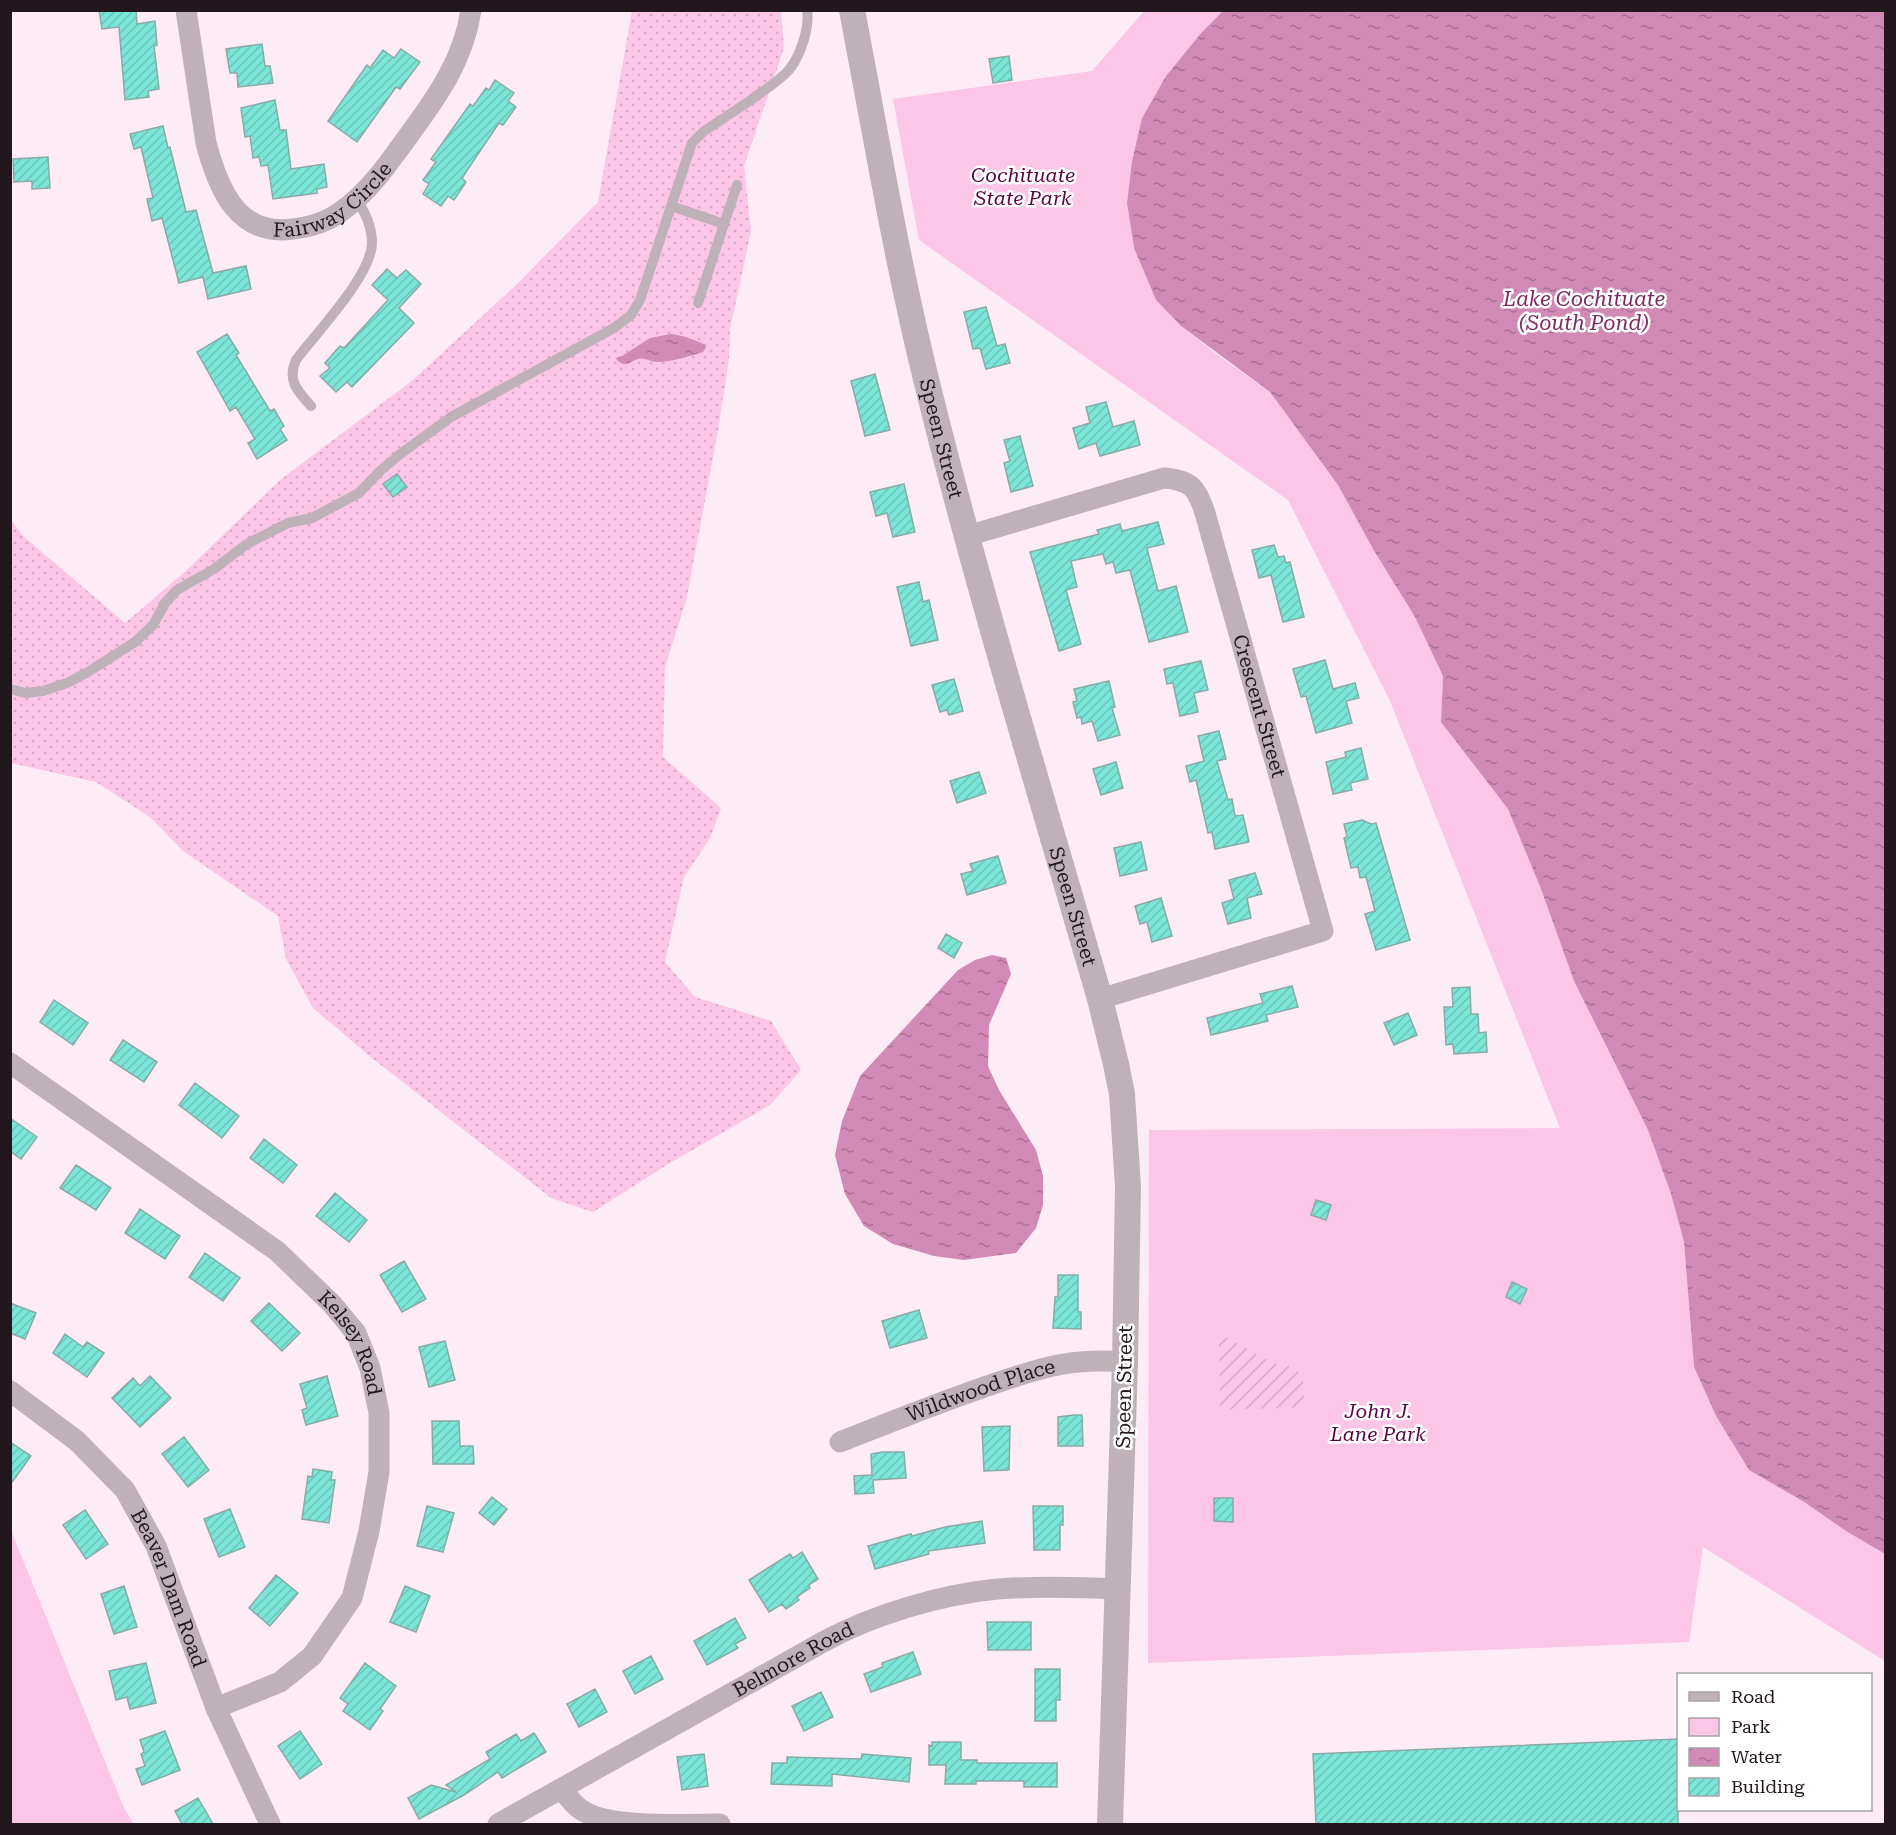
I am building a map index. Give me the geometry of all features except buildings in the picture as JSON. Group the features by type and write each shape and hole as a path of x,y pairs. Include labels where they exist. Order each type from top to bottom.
{"street":[{"name":"Fairway Circle","path":"186,10 206,143 218,179 233,207 256,225 286,230 310,226 331,219 357,199 396,153 450,76 460,56 471,10"},
{"name":"Speen Street","path":"852,10 917,343 967,536 1100,999 1116,1064 1124,1124 1128,1187 1125,1362 1110,1824"},
{"name":"Crescent Street","path":"967,536 1164,478 1185,481 1194,488 1205,513 1323,931 1100,999"},
{"name":"Kelsey Road","path":"10,1063 277,1251 332,1304 356,1333 370,1368 379,1413 379,1472 369,1531 352,1598 312,1656 280,1682 216,1708"},
{"name":"Wildwood Place","path":"840,1442 1024,1372 1084,1361 1125,1362"},
{"name":"Beaver Dam Road","path":"10,1391 77,1441 125,1490 156,1546 216,1708 270,1824"},
{"name":"Belmore Road","path":"498,1824 823,1642 861,1624 926,1604 974,1593 1055,1587 1118,1589"},
{"path":"561,1789 573,1803 585,1812 612,1821 720,1824"}],"lane":[{"path":"10,689 25,693 43,691 67,683 88,672 135,642 153,625 165,603 177,590 226,561 247,544 288,523 312,518 359,492 386,465 451,417 614,328 631,315 640,300 692,143 703,132 786,74 802,48 808,18 807,10"},
{"path":"698,303 737,185"},
{"path":"311,406 295,389 292,368 348,294 369,258 372,244 371,229 357,199"},
{"path":"671,206 724,224"}],"green space":[{"path":"632,11 781,11 784,48 744,166 751,231 730,329 729,359 718,431 686,601 665,667 663,757 721,808 710,838 684,877 665,962 695,997 771,1021 801,1070 770,1105 665,1166 593,1212 551,1198 372,1058 313,1008 286,959 278,916 183,851 150,817 96,782 11,763 10,518 23,536 125,623 188,569 280,480 413,380 516,285 598,202"},
{"path":"1144,11 1223,11 1202,32 1166,76 1142,118 1132,161 1127,203 1134,248 1156,300 1181,326 1270,392 1338,485 1373,549 1415,617 1443,676 1441,722 1508,809 1541,889 1574,981 1648,1130 1671,1194 1684,1242 1694,1367 1716,1416 1749,1470 1885,1554 1885,1661 1703,1547 1689,1642 1148,1663 1149,1130 1560,1128 1390,701 1288,500 919,240 893,99 1092,71"},
{"path":"1219,1333 1272,1363 1290,1366 1303,1375 1304,1407 1220,1410"},
{"path":"10,1528 123,1806 134,1824 11,1824"}],"water":[{"name":"Lake Cochituate (South Pond)","path":"1223,11 1885,11 1885,1554 1749,1470 1716,1416 1694,1367 1684,1242 1671,1194 1648,1130 1574,981 1541,889 1508,809 1441,722 1443,676 1415,617 1373,549 1338,485 1270,392 1181,326 1156,300 1134,248 1127,203 1132,161 1142,118 1166,76 1202,32"},
{"path":"671,334 692,339 706,347 703,352 662,362 641,359 625,364 616,358 650,338"},
{"path":"992,955 1006,958 1011,974 989,1025 988,1066 999,1090 1036,1150 1043,1176 1043,1205 1036,1228 1016,1253 964,1260 934,1256 893,1244 864,1226 845,1194 835,1155 842,1121 860,1076 958,970 975,960"}],"park label":[{"name":"Cochituate State Park","path":"1023,186"},
{"name":"John J. Lane Park","path":"1378,1422"}]}
